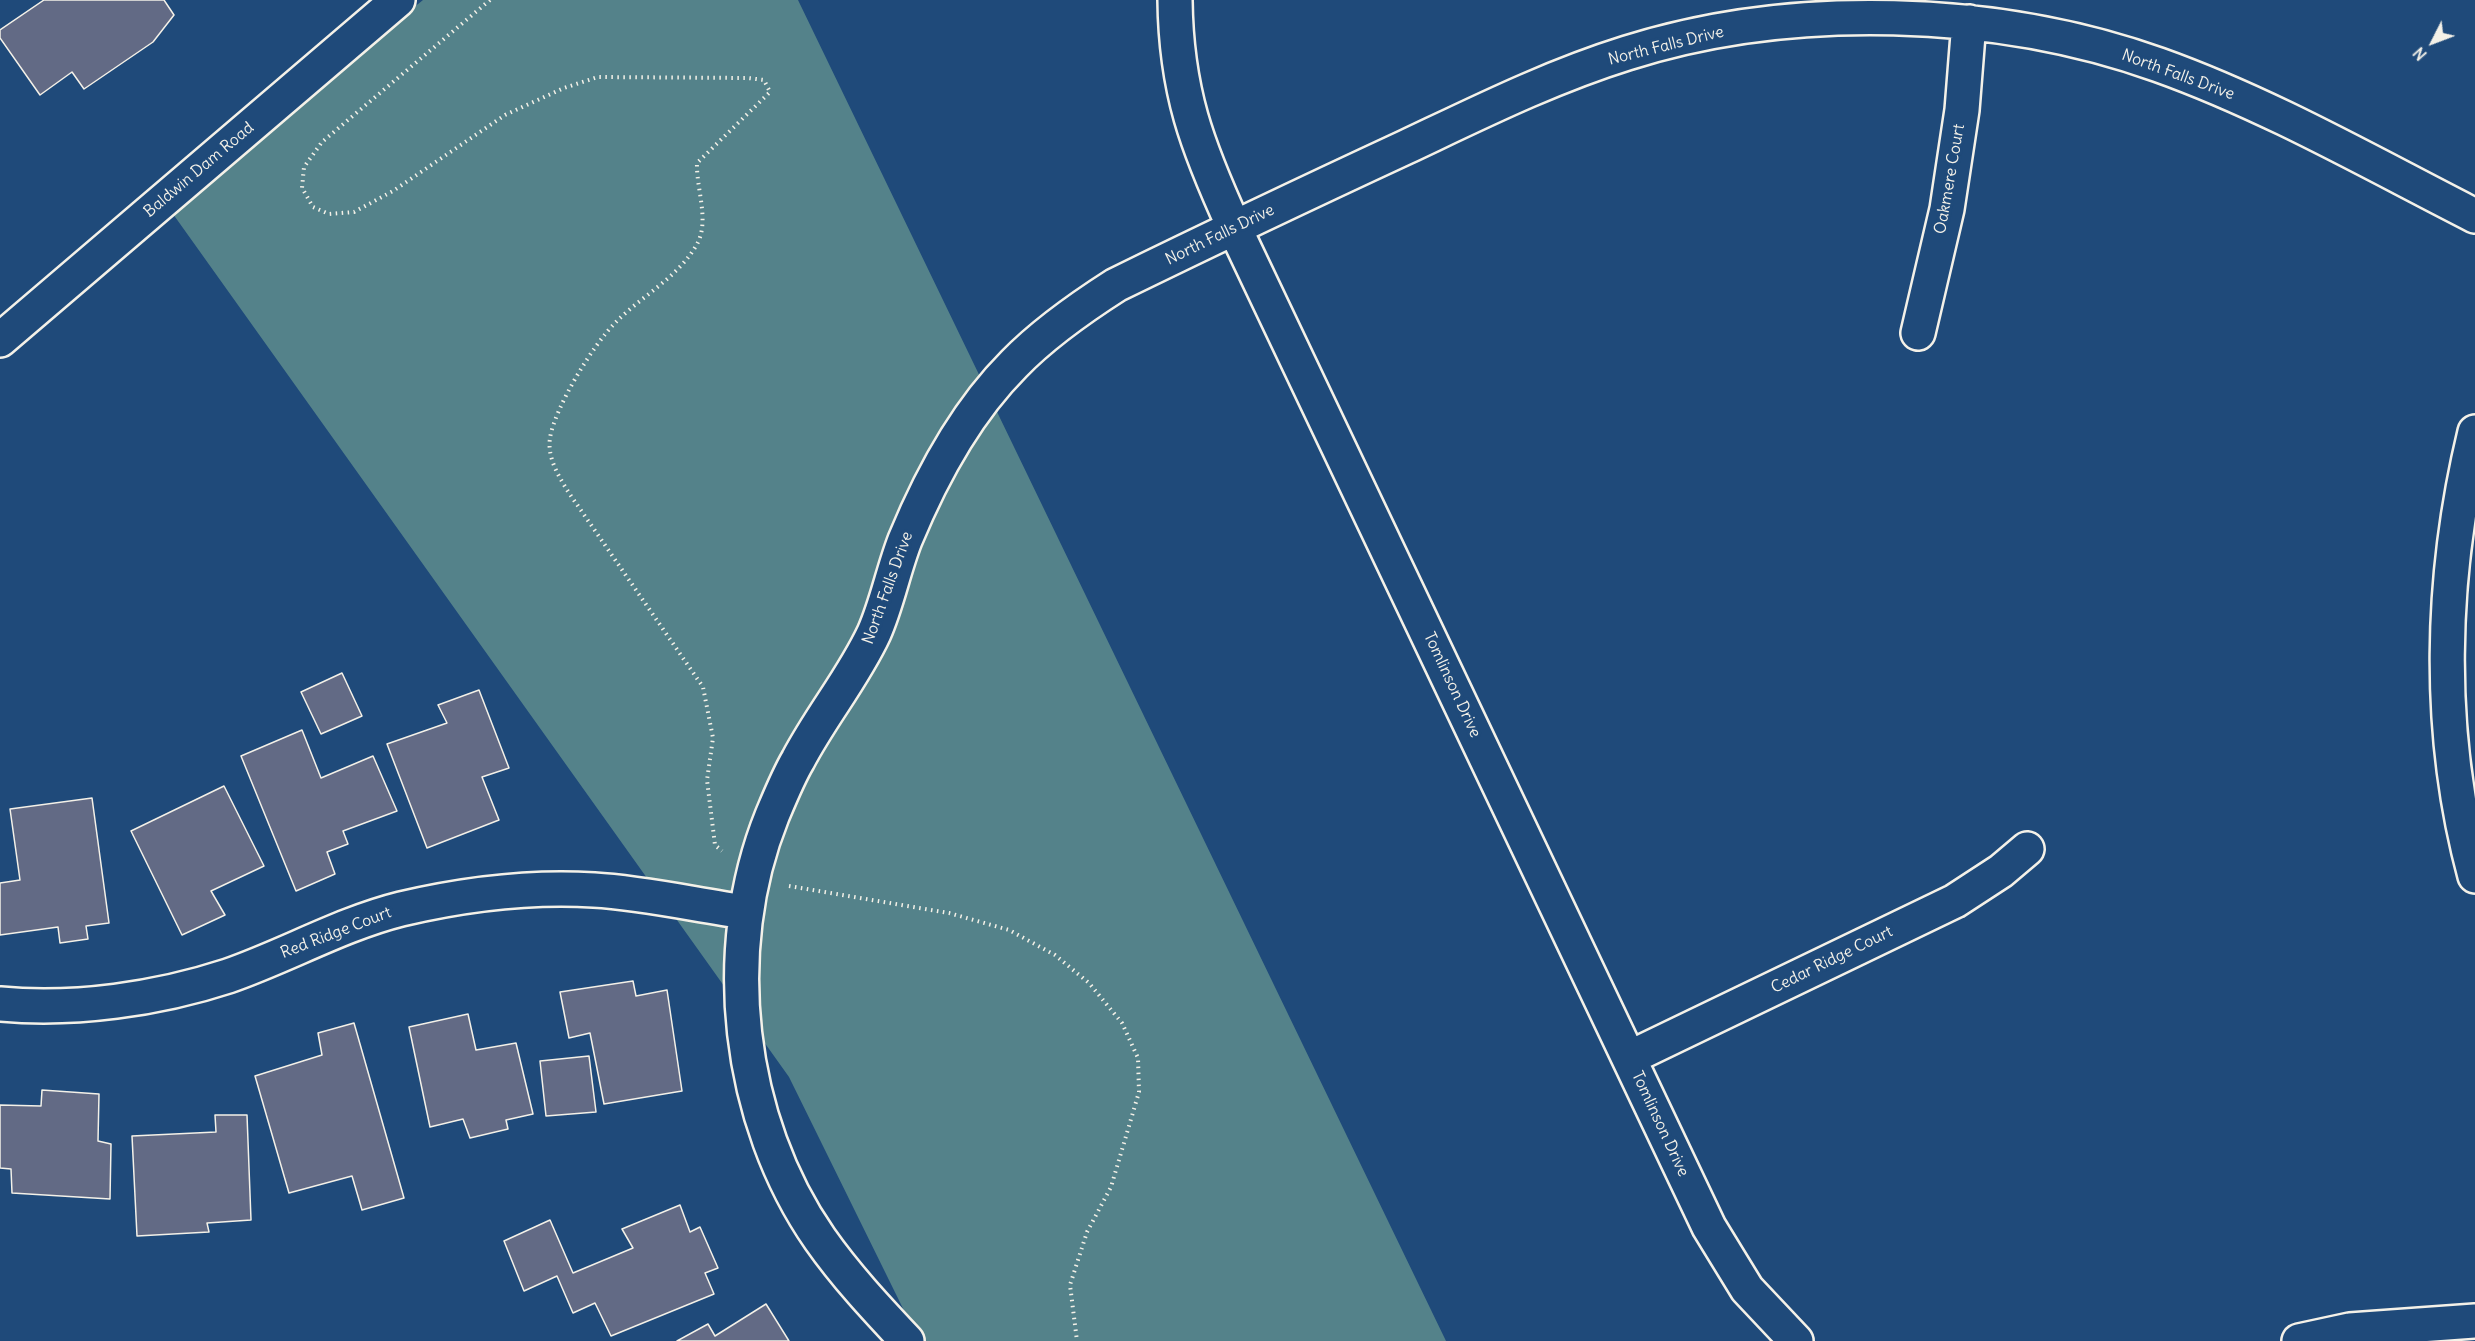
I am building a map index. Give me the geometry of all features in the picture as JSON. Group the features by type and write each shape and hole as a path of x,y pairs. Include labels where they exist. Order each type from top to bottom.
{"street":[{"name":"Baldwin Dam Road","path":"0,340 398,0"},
{"name":"Tomlinson Drive","path":"1175,0 1176,41 1185,99 1202,158 1727,1260 1747,1289 1796,1341"},
{"name":"North Falls Drive","path":"907,1341 862,1294 818,1237 787,1181 760,1113 746,1049 742,995 747,912 753,880 771,818 798,759 862,657 875,630 904,542 934,475 968,421 1013,364 1071,314 1116,285 1234,227 1543,82 1630,52 1719,31 1810,20 1901,17 1969,22 2068,39 2157,64 2241,98 2475,216"},
{"name":"Oakmere Court","path":"1918,333 1947,209 1962,110 1969,22"},
{"path":"2475,432 2463,482 2450,573 2447,668 2453,760 2462,822 2475,874"},
{"name":"Cedar Ridge Court","path":"1629,1058 1955,902 2001,872 2027,849"},
{"name":"Red Ridge Court","path":"0,1004 91,1003 165,992 228,976 352,925 399,909 467,895 526,889 595,890 747,912"},
{"path":"2299,1341 2350,1330 2475,1321"}],"path":[{"path":"490,0 322,142 304,167 302,188 313,207 329,214 354,212 393,191 505,115 564,88 598,77 764,80 770,92 698,163 696,180 703,226 697,244 681,265 613,324 564,396 550,439 552,459 568,493 703,687 713,738 707,780 715,844 753,880 949,913 1009,930 1055,955 1089,983 1122,1023 1138,1058 1139,1092 1111,1187 1088,1232 1070,1285 1077,1341"}],"green space":[{"path":"423,0 798,0 1446,1341 919,1341 789,1077 168,207"}],"building":[{"path":"44,0 164,0 174,15 153,42 84,89 72,72 40,95 0,38 0,30"},
{"path":"342,673 362,716 321,734 301,692"},
{"path":"479,690 509,768 482,777 499,820 427,848 387,744 447,723 438,705"},
{"path":"302,730 321,778 373,756 397,811 343,831 348,844 327,852 335,874 296,891 241,756"},
{"path":"224,786 264,866 211,891 225,915 182,935 131,831"},
{"path":"92,798 109,923 86,926 88,939 60,943 58,927 0,935 0,883 20,880 10,809"},
{"path":"633,981 636,996 667,990 682,1091 604,1104 590,1033 569,1038 560,992"},
{"path":"468,1014 476,1050 516,1043 533,1114 506,1120 508,1129 470,1138 463,1119 430,1127 409,1027"},
{"path":"354,1023 404,1198 362,1210 352,1176 289,1193 255,1076 322,1055 318,1033"},
{"path":"589,1056 596,1112 546,1116 540,1061"},
{"path":"42,1090 99,1094 98,1141 111,1144 110,1199 12,1193 11,1169 0,1168 0,1105 41,1106"},
{"path":"215,1115 247,1115 251,1220 207,1223 209,1232 137,1236 132,1136 216,1132"},
{"path":"680,1205 690,1232 700,1227 718,1268 705,1273 714,1294 611,1336 595,1303 573,1313 557,1276 524,1291 504,1241 550,1220 573,1273 633,1248 622,1229"},
{"path":"766,1304 789,1341 677,1341 708,1324 715,1336"}]}
